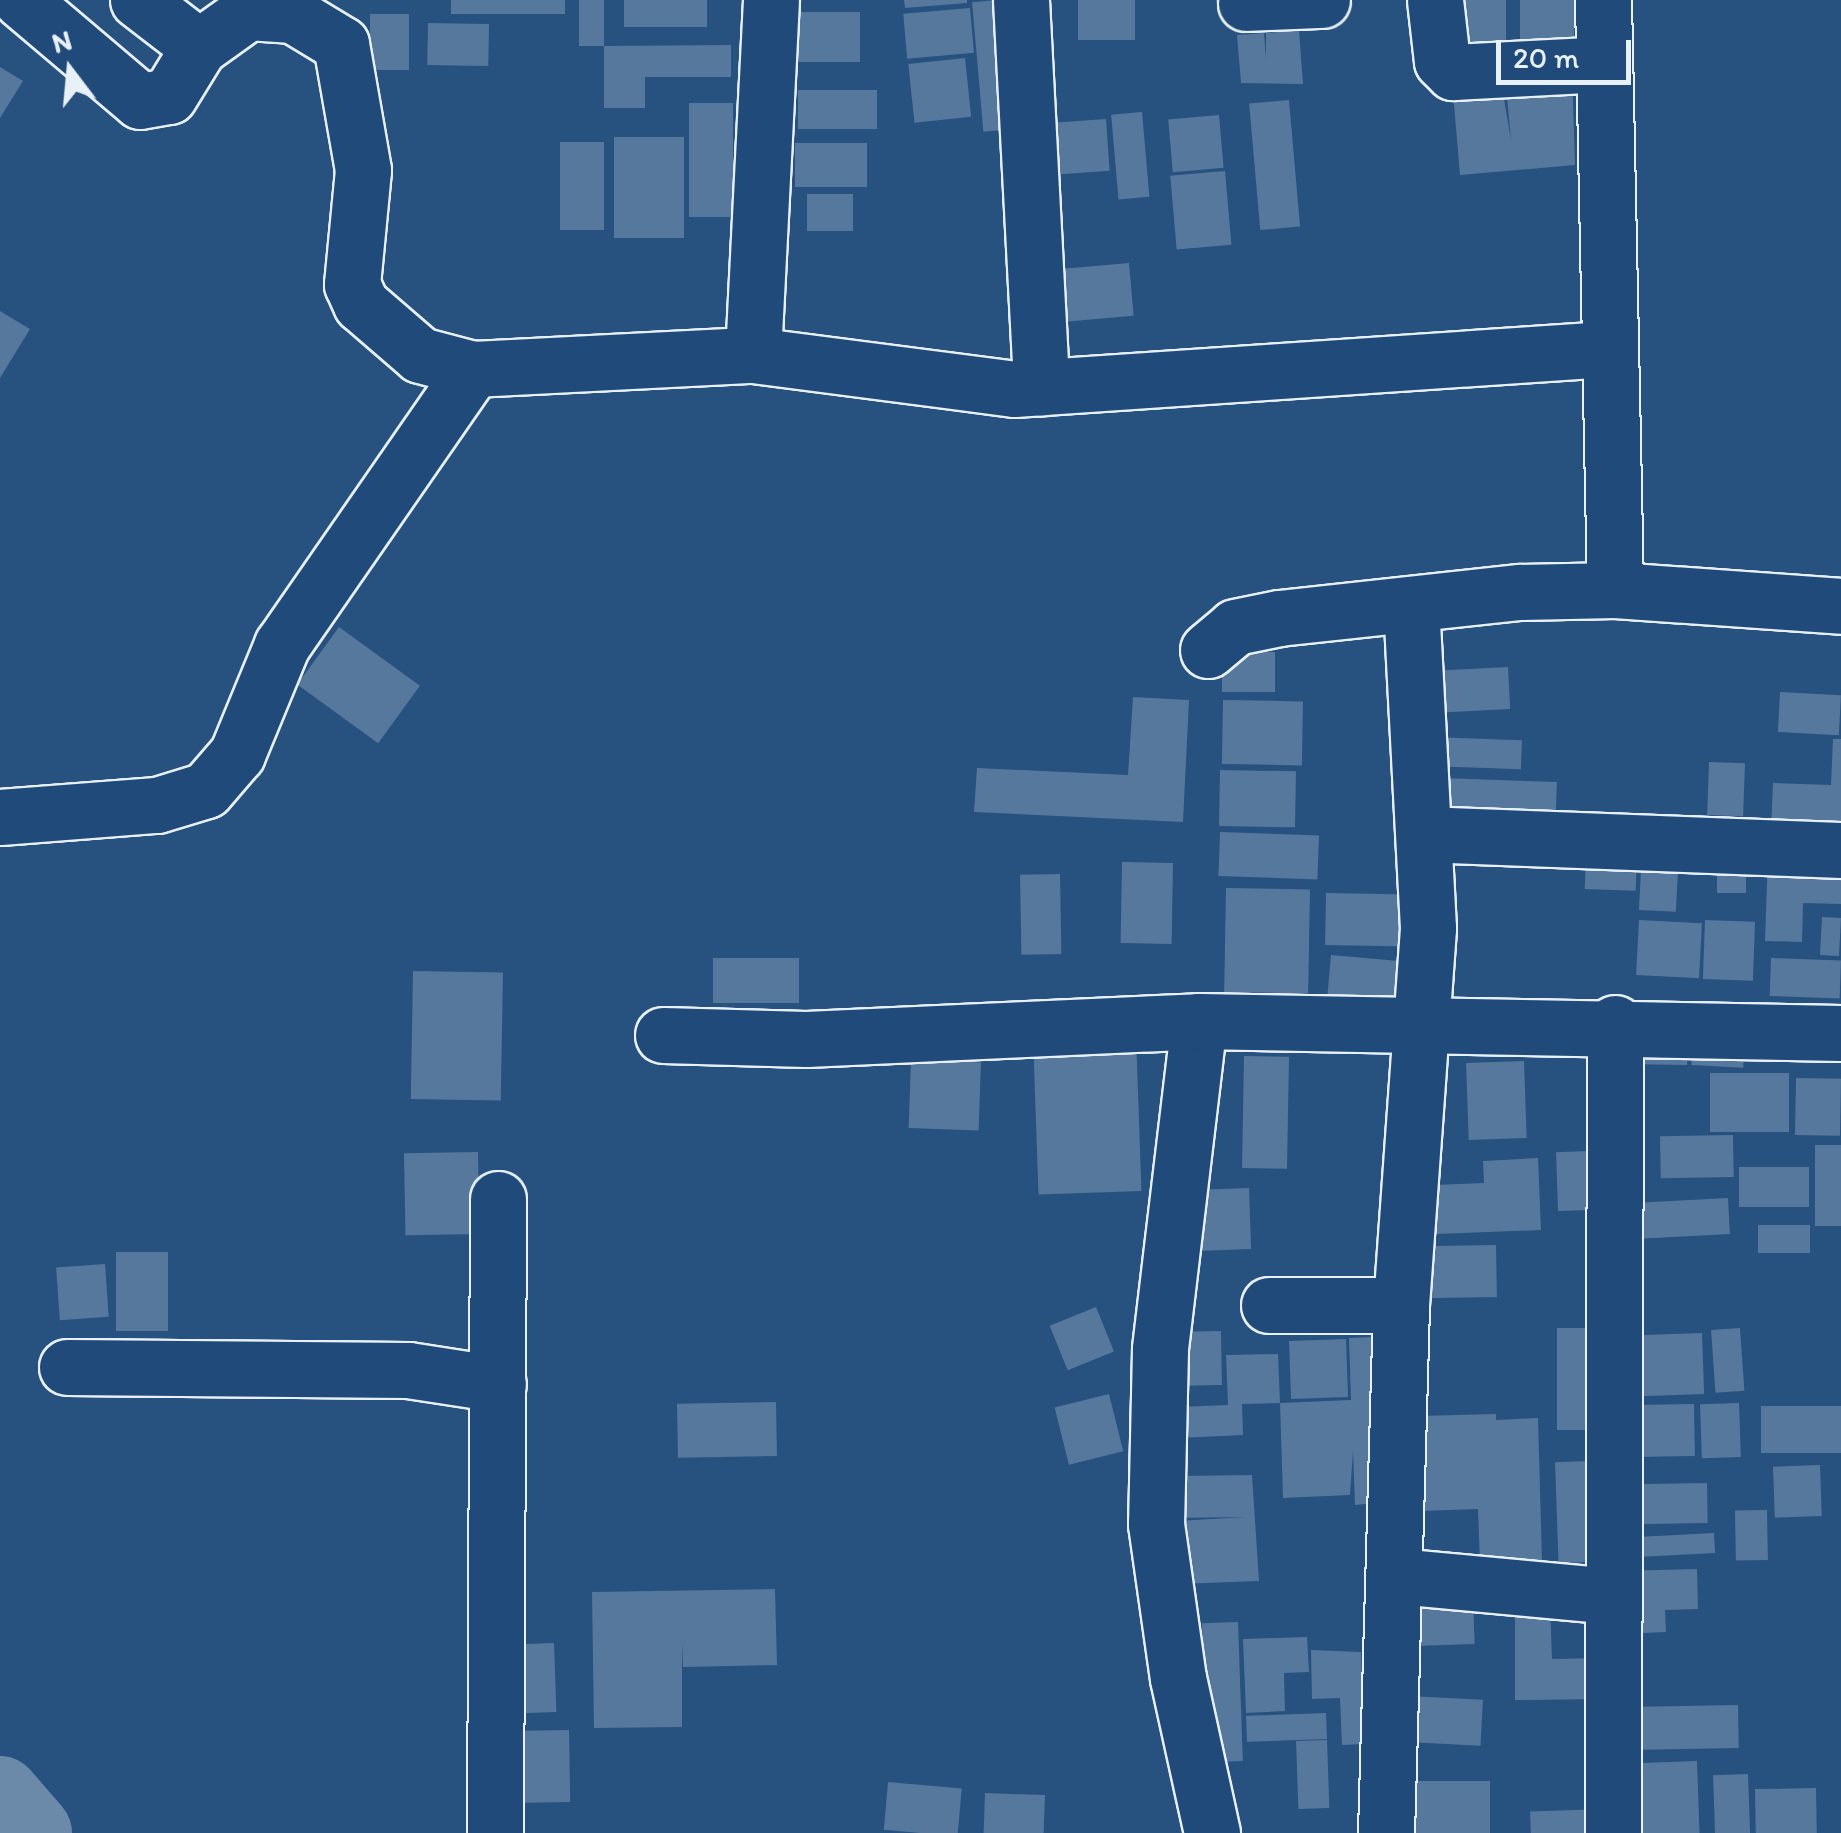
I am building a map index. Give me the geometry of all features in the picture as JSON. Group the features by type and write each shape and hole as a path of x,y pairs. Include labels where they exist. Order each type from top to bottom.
{"street":[{"path":"21,0 140,101 170,96 199,47 223,22 248,12 339,22 363,170 352,284 378,321 420,355 474,369 753,355 1041,388 1607,349"},
{"path":"138,0 199,47"},
{"path":"753,355 771,0"},
{"path":"1021,0 1041,388"},
{"path":"1246,3 1322,0"},
{"path":"1435,0 1442,61 1453,72 1604,64"},
{"path":"1603,0 1607,349 1616,590"},
{"path":"0,817 156,805 206,790 237,754 282,644 474,369"},
{"path":"1208,650 1235,627 1265,620 1410,608 1520,592 1616,590 1841,606"},
{"path":"1386,1833 1401,1305 1422,1022 1424,834 1410,608"},
{"path":"1424,834 1841,850"},
{"path":"1199,1021 1160,1350 1156,1524 1178,1678 1212,1833"},
{"path":"663,1035 806,1039 1199,1021 1615,1023 1841,1033"},
{"path":"1613,1833 1615,1023"},
{"path":"495,1833 498,1200"},
{"path":"1269,1305 1401,1305"},
{"path":"67,1367 408,1370 498,1384"},
{"path":"1396,1576 1614,1596"}],"building":[{"path":"451,0 565,0 565,14 451,14"},
{"path":"579,0 604,0 604,46 579,46"},
{"path":"624,0 707,0 707,27 624,27"},
{"path":"904,0 967,0 967,3 905,8"},
{"path":"997,0 1008,130 983,132 972,2"},
{"path":"1078,0 1135,0 1135,40 1078,40"},
{"path":"1446,0 1506,0 1506,44 1446,44"},
{"path":"1520,0 1574,0 1574,41 1520,41"},
{"path":"970,8 974,53 907,59 903,14"},
{"path":"788,12 860,12 860,62 788,62"},
{"path":"370,14 409,14 409,70 370,70"},
{"path":"428,23 489,24 488,66 427,65"},
{"path":"1299,30 1303,84 1241,83 1237,35 1264,33 1266,59 1266,33"},
{"path":"731,45 731,77 645,77 645,108 604,108 604,46"},
{"path":"965,58 971,117 914,123 908,64"},
{"path":"0,67 23,81 0,118"},
{"path":"1572,68 1575,165 1460,175 1452,81 1500,76 1511,140 1505,75"},
{"path":"798,90 877,90 877,129 798,129"},
{"path":"1289,100 1300,227 1260,230 1249,103"},
{"path":"689,103 733,103 733,217 689,217"},
{"path":"1142,112 1149,197 1119,199 1111,115"},
{"path":"1219,115 1224,168 1173,172 1168,119"},
{"path":"1106,119 1110,171 1047,175 1043,123"},
{"path":"614,137 684,137 684,238 614,238"},
{"path":"560,142 604,142 604,230 560,230"},
{"path":"795,143 867,143 867,187 795,187"},
{"path":"1225,171 1231,245 1177,250 1170,176"},
{"path":"807,194 853,194 853,231 807,231"},
{"path":"1129,263 1134,316 1068,322 1063,269"},
{"path":"0,311 30,329 0,378"},
{"path":"339,627 420,686 378,743 297,684"},
{"path":"1222,652 1275,652 1275,692 1222,692"},
{"path":"1508,667 1510,709 1432,713 1430,671"},
{"path":"1780,692 1841,695 1839,735 1778,732"},
{"path":"1133,697 1189,700 1183,822 974,812 977,768 1128,775"},
{"path":"1223,700 1303,701 1302,765 1222,764"},
{"path":"1430,737 1522,740 1521,769 1429,766"},
{"path":"1833,739 1841,739 1841,833 1771,830 1773,783 1831,785"},
{"path":"1709,762 1745,763 1743,816 1707,815"},
{"path":"1220,770 1296,771 1295,827 1219,826"},
{"path":"1441,778 1557,782 1556,811 1440,807"},
{"path":"1220,832 1319,835 1317,879 1218,876"},
{"path":"1642,851 1679,853 1676,912 1639,910"},
{"path":"1586,853 1637,855 1636,891 1585,889"},
{"path":"1768,854 1841,857 1841,904 1803,903 1802,942 1765,941"},
{"path":"1717,855 1746,855 1746,893 1717,893"},
{"path":"1122,862 1173,863 1172,944 1121,943"},
{"path":"1060,874 1061,954 1021,955 1020,875"},
{"path":"1226,888 1310,889 1308,993 1224,992"},
{"path":"1326,893 1410,894 1409,946 1325,945"},
{"path":"1822,917 1841,918 1839,956 1820,955"},
{"path":"1639,920 1702,923 1699,978 1636,975"},
{"path":"1705,920 1755,922 1753,981 1703,979"},
{"path":"1331,955 1405,961 1401,1008 1327,1002"},
{"path":"713,958 799,958 799,1003 713,1003"},
{"path":"1771,958 1841,960 1840,998 1770,996"},
{"path":"413,971 503,973 501,1101 411,1099"},
{"path":"1693,1033 1745,1036 1743,1068 1691,1065"},
{"path":"1688,1034 1687,1065 1624,1064"},
{"path":"1136,1035 1141,1191 1039,1194 1033,1039"},
{"path":"1244,1056 1289,1057 1287,1169 1242,1168"},
{"path":"911,1060 981,1062 979,1130 909,1128"},
{"path":"1524,1061 1527,1138 1469,1140 1466,1063"},
{"path":"1710,1073 1789,1073 1789,1132 1710,1132"},
{"path":"1796,1078 1841,1079 1840,1136 1795,1135"},
{"path":"1733,1135 1734,1177 1661,1178 1660,1136"},
{"path":"1815,1145 1841,1145 1841,1226 1815,1226"},
{"path":"1589,1151 1591,1210 1558,1211 1556,1152"},
{"path":"478,1152 479,1234 405,1235 404,1153"},
{"path":"1538,1158 1541,1230 1411,1235 1410,1186 1484,1183 1483,1161"},
{"path":"1739,1167 1809,1167 1809,1207 1739,1207"},
{"path":"1249,1188 1251,1249 1195,1251 1193,1190"},
{"path":"1728,1198 1730,1234 1635,1239 1633,1203"},
{"path":"1758,1225 1810,1225 1810,1253 1758,1253"},
{"path":"1496,1245 1497,1297 1421,1298 1420,1246"},
{"path":"116,1252 168,1252 168,1331 116,1331"},
{"path":"105,1264 109,1317 60,1320 56,1267"},
{"path":"1096,1307 1114,1352 1068,1370 1050,1326"},
{"path":"1557,1328 1604,1328 1604,1430 1557,1430"},
{"path":"1740,1328 1744,1391 1715,1393 1711,1330"},
{"path":"1221,1331 1222,1385 1171,1386 1170,1332"},
{"path":"1702,1333 1704,1394 1619,1397 1617,1336"},
{"path":"1373,1337 1378,1503 1355,1505 1353,1451 1350,1495 1283,1498 1280,1403 1351,1400 1349,1338"},
{"path":"1346,1339 1348,1397 1291,1399 1289,1341"},
{"path":"1278,1354 1280,1403 1242,1404 1243,1435 1178,1438 1177,1407 1228,1405 1226,1355"},
{"path":"1109,1394 1123,1451 1069,1465 1055,1408"},
{"path":"776,1402 777,1456 678,1458 677,1404"},
{"path":"1739,1403 1741,1457 1702,1458 1700,1404"},
{"path":"1694,1404 1695,1456 1619,1457 1618,1405"},
{"path":"1761,1406 1841,1406 1841,1453 1761,1453"},
{"path":"1496,1414 1496,1420 1538,1418 1542,1561 1480,1564 1478,1509 1421,1511 1418,1416"},
{"path":"1588,1461 1592,1562 1559,1563 1555,1462"},
{"path":"1820,1465 1822,1516 1775,1518 1773,1467"},
{"path":"1252,1475 1259,1581 1178,1584 1176,1521 1246,1517 1175,1518 1174,1476"},
{"path":"1707,1483 1708,1523 1630,1524 1629,1484"},
{"path":"1767,1510 1768,1560 1736,1561 1735,1511"},
{"path":"1714,1533 1715,1553 1633,1557 1632,1537"},
{"path":"1697,1569 1698,1609 1665,1610 1666,1632 1620,1634 1619,1571"},
{"path":"775,1589 777,1665 683,1667 682,1642 682,1727 594,1728 592,1592"},
{"path":"1473,1598 1475,1644 1415,1646 1413,1600"},
{"path":"1550,1603 1552,1659 1604,1658 1605,1699 1515,1700 1515,1604"},
{"path":"1238,1622 1243,1761 1207,1762 1202,1623"},
{"path":"1307,1637 1309,1672 1284,1673 1285,1711 1246,1713 1243,1639"},
{"path":"554,1643 556,1712 513,1713 511,1645"},
{"path":"1311,1650 1361,1652 1364,1744 1342,1745 1340,1698 1312,1699"},
{"path":"1409,1696 1483,1700 1480,1746 1407,1742"},
{"path":"1738,1705 1739,1748 1628,1750 1627,1707"},
{"path":"1326,1713 1327,1739 1247,1742 1246,1716"},
{"path":"569,1730 570,1802 511,1803 510,1731"},
{"path":"1327,1740 1329,1808 1298,1809 1296,1741"},
{"path":"1697,1761 1700,1833 1630,1833 1628,1763"},
{"path":"1748,1774 1750,1833 1715,1833 1713,1775"},
{"path":"1398,1781 1490,1781 1490,1833 1398,1833"},
{"path":"888,1782 962,1788 958,1833 884,1830"},
{"path":"1816,1788 1817,1833 1756,1833 1755,1789"},
{"path":"985,1793 1045,1795 1044,1833 984,1833"},
{"path":"1605,1809 1606,1833 1531,1833 1530,1812"}],"waterway":[{"path":"0,1796 32,1833"}]}
